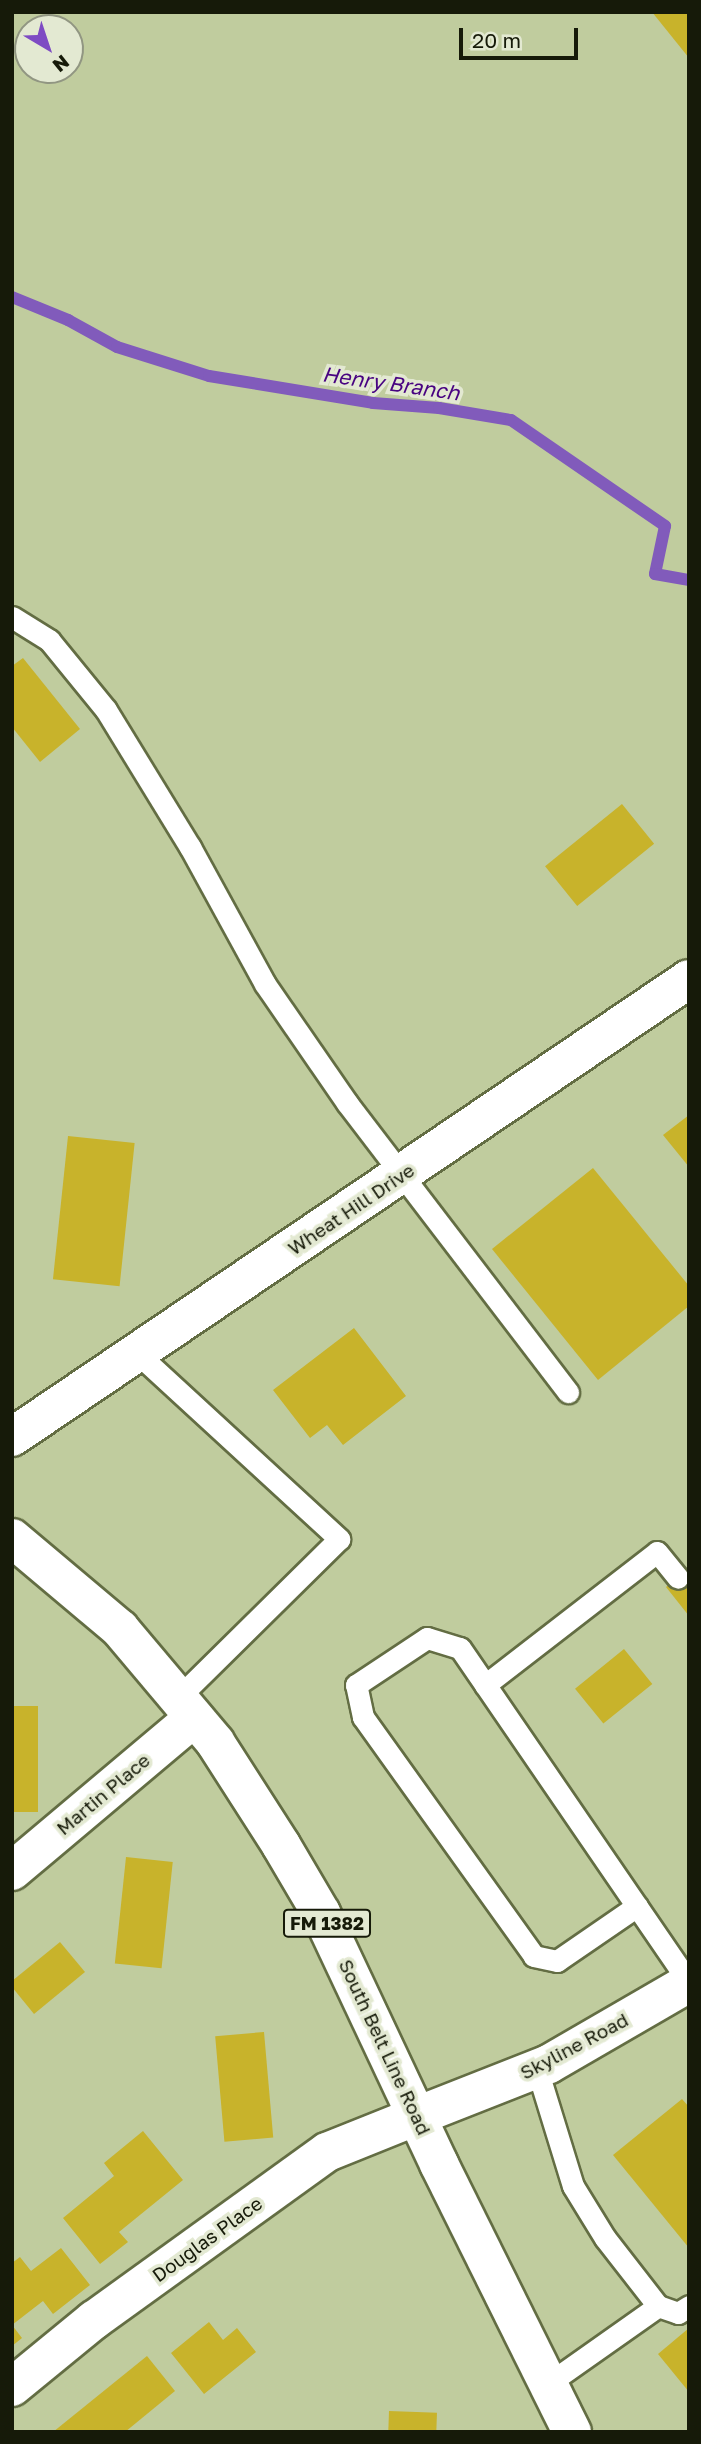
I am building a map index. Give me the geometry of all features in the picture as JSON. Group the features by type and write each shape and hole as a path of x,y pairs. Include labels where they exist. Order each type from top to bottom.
{"street":[{"name":"Wheat Hill Drive","path":"12,1437 689,979"},
{"name":"South Belt Line Road","path":"12,1538 120,1629 215,1742 321,1913 572,2432"},
{"name":"Martin Place","path":"12,1871 186,1708"},
{"name":"Skyline Road","path":"417,2116 537,2068 689,1983"},
{"name":"Douglas Place","path":"12,2387 94,2320 327,2152 417,2116"}],"lane":[{"path":"12,617 49,640 106,710 190,847 265,984 402,1175 568,1392"},
{"path":"137,1353 339,1539 186,1708"},
{"path":"485,1685 657,1552 678,1578"},
{"path":"636,1906 557,1961 534,1956 363,1717 356,1685 427,1638 460,1648 689,1983"},
{"path":"537,2068 573,2186 605,2238 658,2306 678,2313 689,2306"},
{"path":"549,2383 658,2306"}],"building":[{"path":"652,12 689,12 689,58"},
{"path":"23,658 80,729 40,762 12,727 12,666"},
{"path":"622,804 654,844 577,906 545,866"},
{"path":"689,1115 689,1167 663,1135"},
{"path":"68,1136 135,1143 120,1286 53,1279"},
{"path":"593,1168 689,1286 689,1306 598,1380 492,1249"},
{"path":"354,1328 406,1396 343,1445 327,1425 310,1438 273,1390"},
{"path":"689,1569 689,1616 666,1587"},
{"path":"624,1649 652,1684 603,1724 575,1689"},
{"path":"12,1706 38,1706 38,1812 12,1812"},
{"path":"126,1857 173,1862 162,1968 115,1963"},
{"path":"60,1942 85,1972 34,2014 12,1987 12,1981"},
{"path":"264,2032 273,2138 224,2142 215,2036"},
{"path":"682,2099 689,2107 689,2248 613,2155"},
{"path":"143,2131 183,2180 119,2232 128,2242 100,2264 63,2218 114,2176 104,2163"},
{"path":"61,2248 90,2285 53,2314 43,2301 12,2325 12,2263 20,2257 31,2271"},
{"path":"209,2322 223,2340 237,2328 256,2352 204,2394 171,2353"},
{"path":"12,2325 22,2338 12,2346"},
{"path":"689,2328 689,2392 658,2354"},
{"path":"147,2356 175,2391 125,2432 53,2432"},
{"path":"389,2411 437,2413 436,2432 388,2432"}],"waterway":[{"name":"Henry Branch","path":"12,297 68,320 117,347 209,376 373,403 439,408 511,420 665,526 655,574 689,580"}]}
